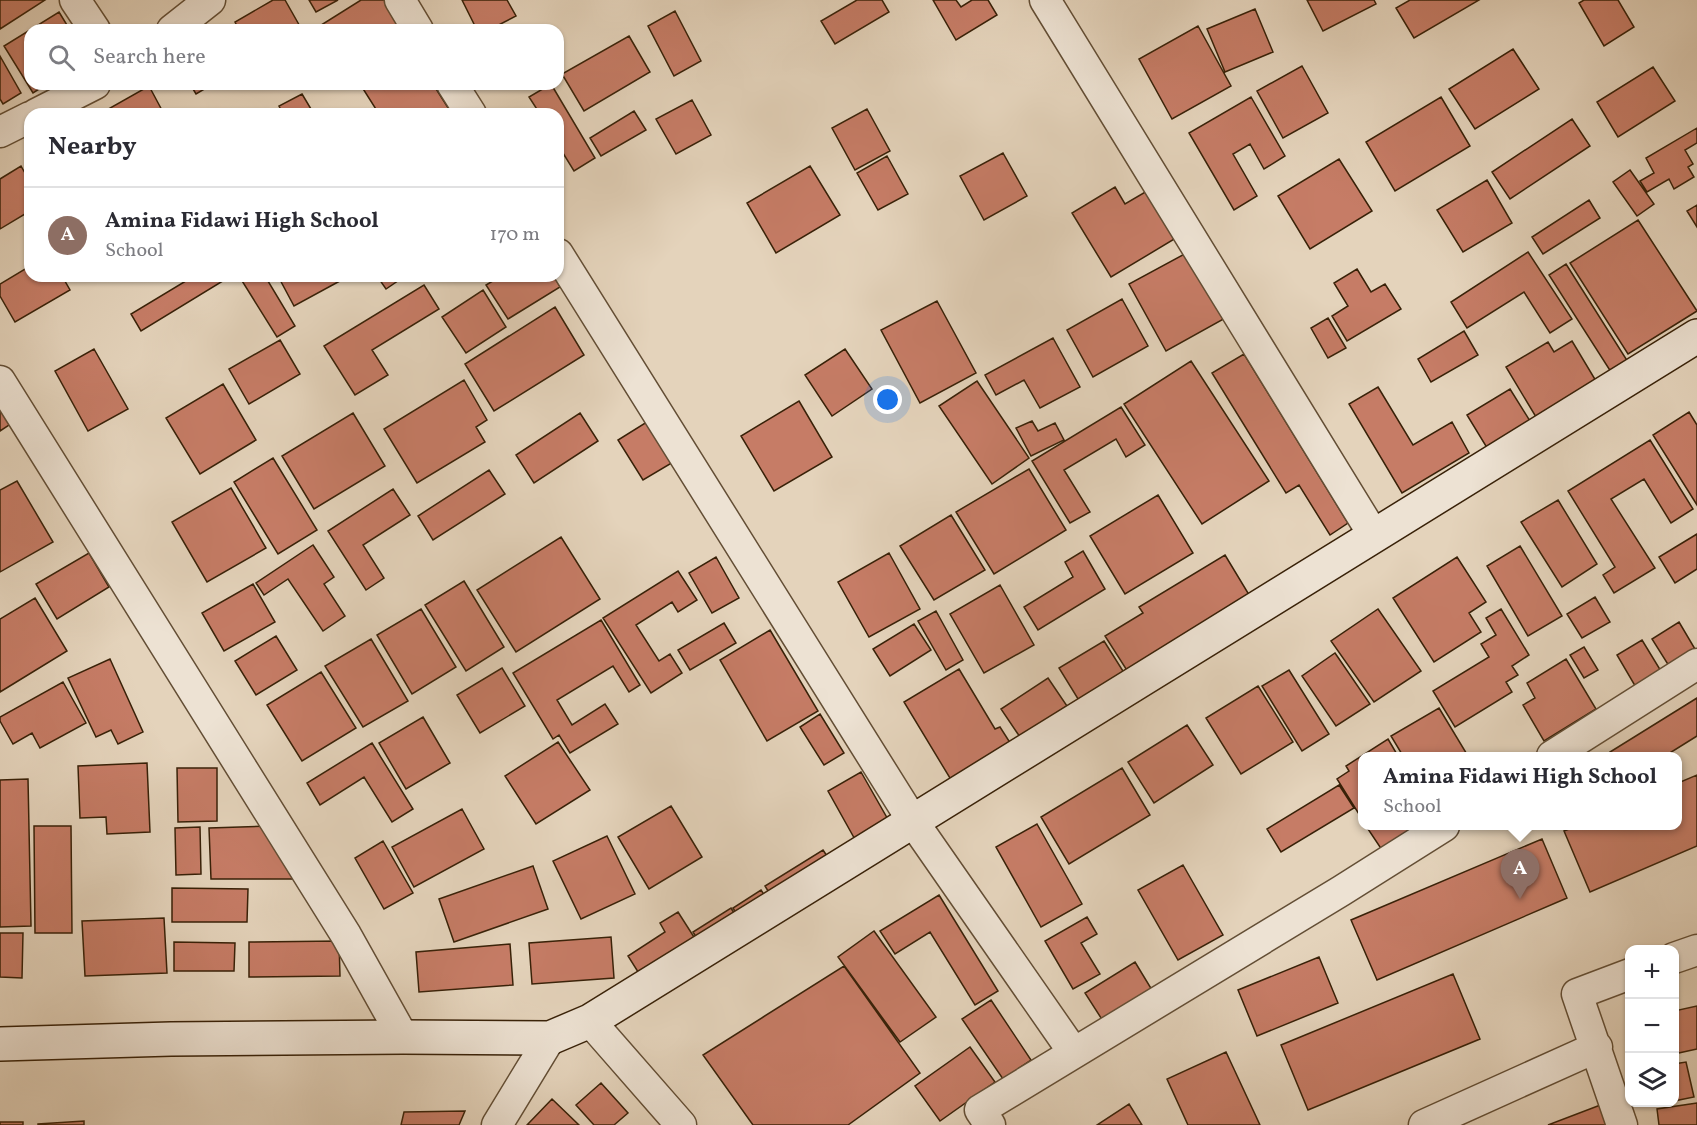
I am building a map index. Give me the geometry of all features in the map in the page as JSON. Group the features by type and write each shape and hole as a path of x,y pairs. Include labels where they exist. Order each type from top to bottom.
{"street":[{"path":"75,0 91,24"},
{"path":"180,24 210,0"},
{"path":"400,0 414,24"},
{"path":"1045,0 1373,534"},
{"path":"48,108 83,90"},
{"path":"456,90 467,108"},
{"path":"0,132 24,120"},
{"path":"564,264 914,823 1074,1053"},
{"path":"0,1044 171,1039 550,1038 590,1021 914,823 1373,534 1697,336"},
{"path":"0,381 346,935 403,1037"},
{"path":"1558,752 1697,664"},
{"path":"990,1125 980,1110 1341,891 1435,830"},
{"path":"1679,956 1697,950"},
{"path":"1622,1125 1577,994 1625,976"},
{"path":"590,1021 681,1125"},
{"path":"497,1125 550,1038"},
{"path":"1424,1125 1597,1047"}],"building":[{"path":"0,0 45,0 0,29"},
{"path":"273,0 285,0 299,24 236,24 235,22"},
{"path":"309,0 338,0 316,12"},
{"path":"361,0 394,0 406,19 398,24 323,24"},
{"path":"462,0 507,0 516,16 501,24 474,24"},
{"path":"857,0 882,0 889,12 835,44 821,21"},
{"path":"933,0 956,0 961,7 972,0 988,0 997,15 956,40"},
{"path":"1307,0 1374,0 1376,4 1323,31"},
{"path":"1410,0 1479,0 1414,38 1396,8"},
{"path":"1584,0 1618,0 1634,27 1604,46 1579,3"},
{"path":"1255,9 1273,52 1225,72 1207,29"},
{"path":"675,11 701,61 674,76 648,26"},
{"path":"59,12 66,24 40,24"},
{"path":"1198,26 1231,86 1172,119 1139,59"},
{"path":"24,34 24,78 4,46"},
{"path":"629,36 650,72 584,111 564,77 564,73"},
{"path":"1513,49 1539,89 1475,129 1449,89"},
{"path":"0,56 21,93 3,104 0,99"},
{"path":"1302,66 1328,113 1283,138 1257,91"},
{"path":"1653,67 1675,101 1618,137 1597,102"},
{"path":"142,90 151,90 161,108 110,108"},
{"path":"364,90 437,90 448,108 375,108"},
{"path":"541,90 555,90 595,158 574,171 564,155 564,108 536,108 529,97"},
{"path":"302,94 310,108 280,108 279,106"},
{"path":"1251,97 1285,156 1264,169 1250,144 1233,154 1257,196 1234,210 1189,133"},
{"path":"1441,97 1470,146 1395,191 1366,142"},
{"path":"692,100 711,135 676,154 656,119"},
{"path":"867,109 890,151 855,170 832,128"},
{"path":"634,111 646,130 601,156 590,138"},
{"path":"1572,119 1590,146 1510,199 1492,172"},
{"path":"1697,128 1697,143 1685,150 1693,164 1688,167 1694,177 1674,189 1669,179 1647,192 1640,181 1654,173 1646,158"},
{"path":"1003,153 1027,196 984,220 960,176"},
{"path":"887,156 908,194 878,210 857,173"},
{"path":"1339,159 1372,211 1310,249 1278,196"},
{"path":"21,166 24,171 24,215 0,229 0,179"},
{"path":"810,166 840,215 776,253 747,203"},
{"path":"1630,170 1654,204 1637,216 1613,182"},
{"path":"1487,180 1512,223 1463,252 1437,210"},
{"path":"1115,187 1125,204 1147,191 1176,238 1111,277 1072,213"},
{"path":"1589,200 1600,218 1543,254 1532,237"},
{"path":"1697,205 1697,227 1687,211"},
{"path":"1638,220 1697,311 1628,354 1570,263"},
{"path":"1192,250 1229,316 1166,351 1129,284"},
{"path":"1528,252 1572,319 1550,333 1524,292 1467,328 1451,302"},
{"path":"1566,264 1628,362 1611,372 1549,275"},
{"path":"1357,269 1371,292 1385,284 1401,309 1347,341 1332,316 1348,306 1334,283"},
{"path":"24,270 24,282 65,282 70,290 15,322 0,296 0,284"},
{"path":"184,282 221,282 141,331 131,314"},
{"path":"243,282 269,282 295,326 277,337"},
{"path":"281,282 338,282 294,306"},
{"path":"381,282 396,282 386,289"},
{"path":"491,282 557,282 560,287 508,319 486,285"},
{"path":"424,285 439,309 372,350 388,375 355,395 324,346"},
{"path":"483,290 506,327 466,353 442,317"},
{"path":"1122,299 1148,346 1093,377 1067,330"},
{"path":"937,301 976,373 920,403 881,330"},
{"path":"555,307 584,355 494,411 465,364"},
{"path":"1328,318 1346,348 1328,358 1311,328"},
{"path":"1464,331 1478,355 1431,382 1418,359"},
{"path":"1053,338 1080,387 1040,408 1024,380 996,395 985,375"},
{"path":"280,340 300,374 249,404 229,369"},
{"path":"1572,341 1596,381 1536,417 1506,367 1548,342 1554,352"},
{"path":"94,349 128,409 88,431 55,371"},
{"path":"845,349 872,389 832,416 805,375"},
{"path":"1244,354 1348,523 1330,535 1299,485 1286,493 1212,373"},
{"path":"1191,361 1269,481 1202,524 1124,404"},
{"path":"464,380 487,420 476,427 485,442 417,483 384,429"},
{"path":"977,381 1029,458 992,484 939,406"},
{"path":"223,384 256,440 200,474 166,418"},
{"path":"1378,387 1413,445 1452,422 1469,453 1402,493 1349,404"},
{"path":"1510,389 1535,429 1492,456 1467,415"},
{"path":"799,401 832,457 774,491 741,436"},
{"path":"0,404 12,423 0,431"},
{"path":"1121,407 1145,445 1126,457 1116,439 1064,470 1090,512 1070,523 1032,461"},
{"path":"1689,412 1697,425 1697,505 1653,435"},
{"path":"353,413 385,466 314,509 282,456"},
{"path":"580,413 598,441 534,483 516,455"},
{"path":"650,420 675,461 643,480 618,440"},
{"path":"1032,421 1038,431 1055,423 1064,440 1031,456 1016,428"},
{"path":"1650,440 1693,509 1671,523 1644,479 1611,499 1655,568 1614,593 1603,575 1615,567 1568,491"},
{"path":"273,458 317,530 278,554 234,482"},
{"path":"1029,469 1066,530 994,574 956,512"},
{"path":"489,470 505,494 433,540 418,516"},
{"path":"17,481 53,542 0,572 0,490"},
{"path":"231,488 266,548 207,582 172,522"},
{"path":"393,489 410,515 363,545 384,578 366,590 328,531"},
{"path":"1158,495 1193,553 1125,594 1090,536"},
{"path":"1558,500 1597,564 1562,587 1521,522"},
{"path":"951,515 985,570 934,600 900,546"},
{"path":"1697,534 1697,569 1675,583 1659,557"},
{"path":"561,537 600,599 516,652 477,590"},
{"path":"313,545 334,577 324,584 345,616 323,631 288,579 264,595 256,583"},
{"path":"1520,546 1562,616 1528,636 1487,566"},
{"path":"1083,551 1105,589 1038,630 1024,607 1073,577 1065,562"},
{"path":"89,553 109,587 57,619 36,584"},
{"path":"889,553 920,609 869,637 838,582"},
{"path":"1225,555 1251,598 1128,672 1105,636 1143,613 1139,607"},
{"path":"716,557 739,598 712,613 689,573"},
{"path":"1457,557 1486,602 1469,613 1481,632 1434,662 1393,598"},
{"path":"678,571 697,600 678,612 672,602 636,625 659,661 670,654 682,673 651,693 603,618"},
{"path":"464,581 504,647 466,671 425,605"},
{"path":"253,584 275,622 224,651 202,613"},
{"path":"1000,585 1034,645 984,673 950,614"},
{"path":"1595,597 1610,622 1582,638 1567,614"},
{"path":"35,598 67,651 0,692 0,619"},
{"path":"421,609 456,667 412,694 377,635"},
{"path":"1378,609 1421,671 1374,702 1331,641"},
{"path":"1501,609 1529,655 1512,666 1518,675 1506,682 1512,692 1455,727 1433,691 1489,657 1481,644 1496,635 1486,618"},
{"path":"936,611 963,660 946,670 918,621"},
{"path":"601,620 640,685 629,692 613,666 557,700 572,725 605,704 618,724 570,753 559,735 553,739 513,673"},
{"path":"1679,622 1695,649 1669,666 1652,639"},
{"path":"724,623 736,643 690,670 678,650"},
{"path":"914,624 931,650 890,676 873,649"},
{"path":"770,630 818,711 767,741 720,660"},
{"path":"276,636 297,670 256,695 235,661"},
{"path":"371,639 408,701 363,727 325,666"},
{"path":"1642,640 1667,681 1641,696 1617,655"},
{"path":"1104,641 1128,679 1083,707 1059,668"},
{"path":"1584,647 1598,670 1584,678 1570,655"},
{"path":"1335,653 1370,704 1336,726 1302,676"},
{"path":"110,659 143,732 118,744 111,730 96,737 68,678"},
{"path":"1566,659 1596,709 1544,741 1523,705 1535,698 1527,683"},
{"path":"502,668 525,706 480,733 457,695"},
{"path":"959,669 995,729 1000,727 1016,752 956,788 904,702"},
{"path":"1289,670 1329,734 1302,751 1262,686"},
{"path":"321,672 356,728 302,761 267,705"},
{"path":"1048,678 1067,706 1020,737 1001,709"},
{"path":"63,682 86,723 40,748 32,733 13,744 0,717"},
{"path":"1258,686 1293,742 1241,774 1206,718"},
{"path":"1697,698 1697,736 1671,752 1610,752"},
{"path":"1439,708 1466,752 1401,752 1391,736"},
{"path":"820,714 844,753 824,765 800,727"},
{"path":"423,717 450,763 406,789 379,743"},
{"path":"1187,725 1213,765 1154,803 1128,762"},
{"path":"1388,739 1396,752 1368,752"},
{"path":"558,742 590,790 536,824 505,776"},
{"path":"372,743 413,809 392,822 364,777 320,805 307,783"},
{"path":"1358,758 1358,813 1337,779 1349,771 1346,766"},
{"path":"147,763 150,832 107,834 106,817 80,818 78,766"},
{"path":"177,768 217,768 217,821 178,822"},
{"path":"1122,768 1150,815 1069,864 1041,817"},
{"path":"861,772 890,823 857,843 828,791"},
{"path":"1697,775 1697,846 1590,892 1564,831 1682,830 1682,781"},
{"path":"28,779 31,926 0,927 0,780"},
{"path":"1339,785 1354,808 1281,852 1267,829"},
{"path":"671,806 702,857 649,889 618,837"},
{"path":"462,809 484,849 414,887 392,847"},
{"path":"1037,824 1082,904 1041,927 996,847"},
{"path":"34,826 71,826 72,933 35,933"},
{"path":"269,826 299,879 211,879 209,828"},
{"path":"200,827 201,874 176,875 175,828"},
{"path":"1369,830 1414,830 1382,850"},
{"path":"607,836 635,894 581,919 553,861"},
{"path":"1542,839 1567,898 1377,980 1351,920"},
{"path":"383,841 413,893 384,909 355,858"},
{"path":"823,850 833,865 774,901 765,886"},
{"path":"1183,865 1223,935 1178,960 1138,890"},
{"path":"533,866 548,909 454,942 439,899"},
{"path":"172,888 248,889 247,922 172,922"},
{"path":"761,890 771,905 742,923 733,908"},
{"path":"939,895 998,991 975,1005 930,932 895,954 880,931"},
{"path":"731,908 741,925 703,948 693,932"},
{"path":"678,912 701,948 645,983 628,956 665,932 660,923"},
{"path":"1087,917 1097,934 1081,943 1100,974 1073,989 1045,941"},
{"path":"164,918 167,973 85,976 82,921"},
{"path":"874,931 936,1017 900,1042 838,957"},
{"path":"0,933 23,933 22,978 0,977"},
{"path":"611,937 614,978 532,984 529,943"},
{"path":"339,941 340,976 249,977 249,942"},
{"path":"174,942 235,943 234,971 174,971"},
{"path":"510,944 513,985 419,992 416,952"},
{"path":"1319,957 1338,1003 1257,1036 1238,990"},
{"path":"1135,962 1152,990 1103,1021 1085,993"},
{"path":"844,966 920,1073 848,1125 753,1125 703,1055"},
{"path":"1453,974 1480,1039 1308,1110 1281,1045"},
{"path":"991,1000 1031,1060 1003,1079 962,1019"},
{"path":"1697,1006 1697,1049 1679,1053 1679,1010"},
{"path":"970,1047 995,1082 940,1121 915,1086"},
{"path":"1226,1052 1260,1125 1188,1125 1167,1079"},
{"path":"1686,1062 1694,1097 1679,1100 1679,1063"},
{"path":"601,1083 628,1113 614,1125 594,1125 576,1105"},
{"path":"552,1099 579,1125 527,1125"},
{"path":"1697,1103 1697,1125 1659,1125 1657,1109"},
{"path":"1129,1104 1142,1125 1097,1125"},
{"path":"1603,1104 1611,1125 1548,1125"},
{"path":"465,1111 459,1125 401,1125 404,1112"},
{"path":"84,1121 84,1125 38,1125 38,1124"},
{"path":"0,1122 23,1122 23,1125 0,1125"}],"place":[{"name":"Amina Fidawi High School","path":"1520,899"}]}
